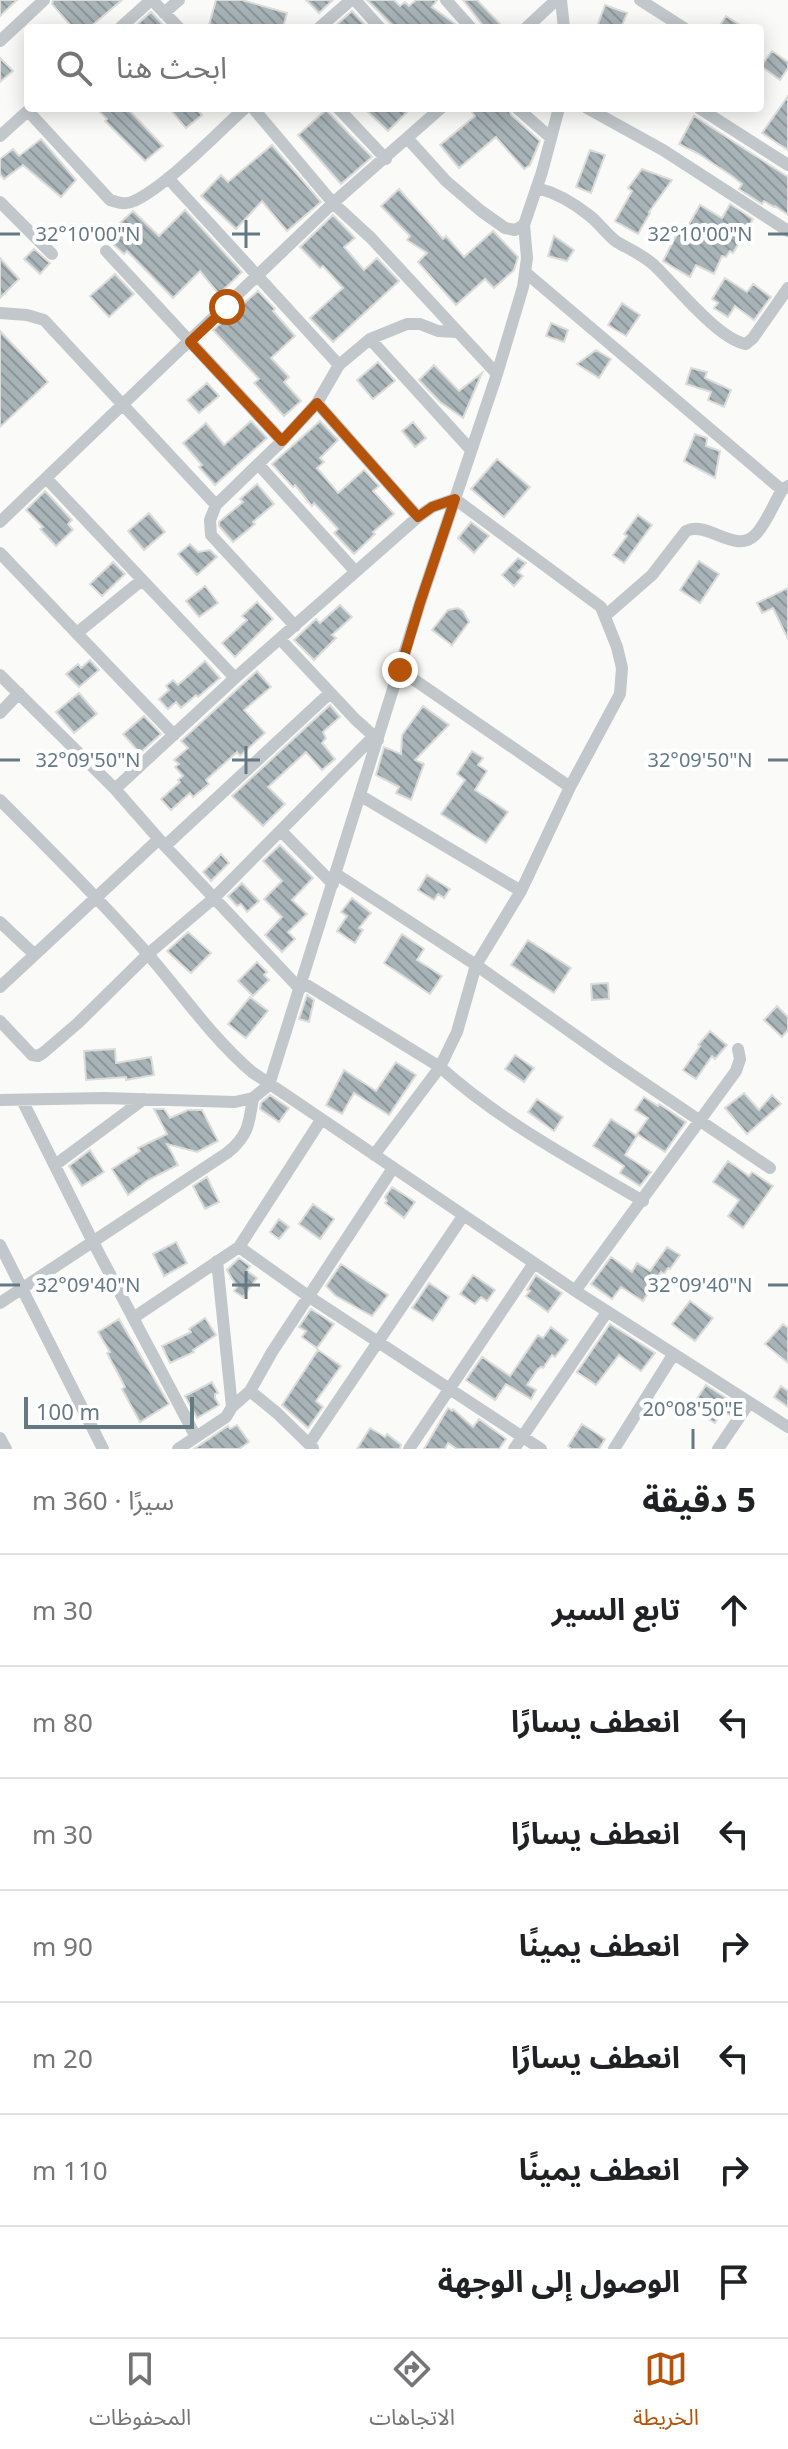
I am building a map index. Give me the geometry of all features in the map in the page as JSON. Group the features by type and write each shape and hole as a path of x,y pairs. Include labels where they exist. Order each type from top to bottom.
{"street":[{"path":"0,41 44,0"},
{"path":"124,24 151,0 175,24"},
{"path":"164,13 179,0"},
{"path":"324,24 353,0 376,24"},
{"path":"446,0 467,24"},
{"path":"531,24 558,0 563,24"},
{"path":"640,0 678,24"},
{"path":"0,136 27,112"},
{"path":"31,112 110,200 121,204 133,202 168,178 241,112"},
{"path":"256,112 333,203 371,238 497,374"},
{"path":"342,112 386,159"},
{"path":"0,522 333,203 437,112"},
{"path":"522,112 551,138"},
{"path":"0,1100 235,1102 253,1098 269,1085 361,796 376,738 523,287 527,258 524,225 558,112"},
{"path":"594,112 663,150 788,231"},
{"path":"705,112 788,165"},
{"path":"408,139 446,181 481,211 505,228 515,230 524,225"},
{"path":"168,178 339,365"},
{"path":"537,188 555,192 590,216 616,241 652,263 695,309 737,343 746,344 753,338 788,288"},
{"path":"0,202 52,254"},
{"path":"106,251 282,441"},
{"path":"525,272 785,488 755,536 730,541 701,527 686,531 652,575 605,616"},
{"path":"0,313 44,320 216,505"},
{"path":"295,626 211,535 210,520 216,505 317,403 339,365 370,339 407,324 457,332"},
{"path":"370,339 470,449"},
{"path":"317,403 418,517"},
{"path":"258,464 355,571"},
{"path":"46,478 235,678"},
{"path":"115,789 235,678 418,517 432,507 455,499"},
{"path":"374,1155 440,1067 457,1032 476,965 521,891 570,787 620,694 622,668 601,607 455,499"},
{"path":"0,553 174,735"},
{"path":"77,633 142,580"},
{"path":"280,639 376,738"},
{"path":"400,670 570,787"},
{"path":"0,675 115,789 162,843 301,986 440,1067 459,1084 548,1145 643,1201"},
{"path":"0,713 19,693"},
{"path":"0,987 97,897 330,693"},
{"path":"0,1021 32,1055 38,1056 78,1023 148,954 214,898 376,738"},
{"path":"361,796 521,891"},
{"path":"0,800 97,897 226,1050 269,1085 575,1291 788,1427"},
{"path":"281,831 335,879 476,965 770,1168"},
{"path":"0,922 34,954"},
{"path":"575,1291 736,1071 740,1059 738,1049"},
{"path":"0,1303 242,1141 249,1125 253,1098"},
{"path":"55,1165 144,1099"},
{"path":"22,1100 196,1437"},
{"path":"133,1318 239,1247 321,1120"},
{"path":"178,1449 226,1417 250,1391 272,1352 393,1168"},
{"path":"250,1391 312,1447 463,1216"},
{"path":"0,1245 103,1449"},
{"path":"239,1247 541,1449"},
{"path":"217,1261 232,1407"},
{"path":"409,1449 534,1263"},
{"path":"514,1449 607,1312"},
{"path":"614,1449 673,1355"},
{"path":"718,1449 749,1403"},
{"path":"0,1438 6,1449"}],"building":[{"path":"0,0 17,0 0,16"},
{"path":"53,0 122,0 94,24 70,24 52,4"},
{"path":"216,0 242,0 287,13 284,24 209,24"},
{"path":"306,0 333,0 319,13"},
{"path":"367,0 394,0 400,6 405,2 409,6 416,0 437,0 432,7 455,24 391,24"},
{"path":"463,0 477,0 500,24 482,24"},
{"path":"605,5 627,13 623,24 598,24"},
{"path":"352,11 364,24 337,24"},
{"path":"151,12 162,24 138,24"},
{"path":"726,16 739,24 721,24"},
{"path":"772,51 788,62 788,68 780,80 764,68 764,62"},
{"path":"0,58 13,71 0,82"},
{"path":"788,96 788,150 762,133"},
{"path":"100,112 131,112 163,146 145,161 105,121 107,119"},
{"path":"172,112 199,112 202,115 186,128"},
{"path":"324,112 328,112 372,157 341,184 298,135"},
{"path":"368,112 407,112 388,131"},
{"path":"472,112 510,112 540,141 530,165 524,169 496,137 459,168 440,145 475,116"},
{"path":"694,116 788,177 788,215 764,201 762,204 739,189 742,184 732,176 679,144"},
{"path":"41,139 76,180 61,197 23,165 4,179 0,174 0,159 13,149 19,156"},
{"path":"272,145 321,202 287,231 262,201 236,229 201,196 221,175 228,182"},
{"path":"590,150 605,155 591,193 576,187"},
{"path":"642,169 672,180 649,212 638,234 615,221 632,191 628,188"},
{"path":"399,189 443,239 446,236 464,257 493,231 518,257 514,270 494,288 485,279 456,305 418,262 427,253 407,240 410,236 381,206"},
{"path":"730,204 753,219 733,253 730,251 726,257 722,256 714,274 696,265 690,277 663,261 679,230 684,233 700,205 722,218"},
{"path":"185,210 242,272 219,294 200,271 173,298 127,251 124,254 105,237 133,211 159,236"},
{"path":"333,215 355,238 344,247 364,270 377,258 399,281 333,342 310,318 343,288 300,247"},
{"path":"554,236 574,250 567,261 548,256"},
{"path":"34,249 50,263 40,274 24,259"},
{"path":"0,258 19,279 0,298"},
{"path":"115,274 134,294 109,317 90,296"},
{"path":"725,278 747,292 753,284 771,297 754,320 735,306 728,317 714,308 718,303 712,299"},
{"path":"258,291 295,336 271,358 289,377 284,382 301,401 284,416 254,383 259,379 213,330"},
{"path":"622,303 640,315 626,336 608,325"},
{"path":"551,323 568,330 564,342 546,336"},
{"path":"0,331 48,382 0,427"},
{"path":"596,350 611,359 599,378 577,364"},
{"path":"378,362 395,381 373,399 357,380"},
{"path":"434,365 459,391 482,373 463,418 440,402 419,380"},
{"path":"691,368 707,372 705,378 731,390 724,407 708,400 711,392 686,384"},
{"path":"207,383 219,396 199,413 187,400"},
{"path":"251,421 267,438 215,485 183,443 206,423 224,445"},
{"path":"320,421 338,440 320,458 324,462 317,468 338,493 364,470 379,486 373,491 394,514 354,554 334,533 338,529 272,464"},
{"path":"413,422 426,438 415,447 402,431"},
{"path":"695,434 707,438 706,446 720,451 715,478 684,461"},
{"path":"497,459 530,487 504,517 471,489"},
{"path":"257,484 274,504 233,542 219,522 243,502 240,499"},
{"path":"45,491 72,520 68,524 73,530 56,546 26,510"},
{"path":"149,513 165,532 144,550 128,531"},
{"path":"638,515 652,525 624,563 613,555"},
{"path":"471,522 489,536 474,553 458,538"},
{"path":"190,544 198,552 210,550 217,557 197,575 178,554"},
{"path":"518,558 526,563 518,572 523,576 514,586 502,575"},
{"path":"699,561 719,574 700,603 680,590"},
{"path":"113,562 125,574 102,596 90,584"},
{"path":"205,586 218,603 199,617 186,601"},
{"path":"788,588 788,639 773,608 762,613 757,603"},
{"path":"257,602 273,619 235,657 222,643 247,620 242,616"},
{"path":"340,605 352,617 332,635 336,638 314,660 294,640 316,619 320,623"},
{"path":"458,608 469,622 452,645 432,630 448,610"},
{"path":"90,660 99,670 79,687 66,674 78,664 81,668"},
{"path":"205,661 220,678 181,708 176,702 168,709 159,699 169,690 166,686 173,680 178,685"},
{"path":"257,671 271,687 244,710 265,733 240,756 237,752 206,780 209,784 193,797 190,793 171,810 161,799 183,776 175,767 179,764 174,760 188,748 181,741"},
{"path":"79,693 97,714 74,733 56,712"},
{"path":"330,705 340,717 323,732 326,738 322,743 335,759 322,770 306,752 268,787 285,804 263,826 232,796"},
{"path":"423,706 449,725 415,760 424,764 411,800 396,793 399,787 376,775 384,747 401,754 402,735"},
{"path":"144,716 161,734 140,753 123,734"},
{"path":"472,751 483,758 478,765 487,771 475,790 508,812 486,843 441,814 465,780 457,774"},
{"path":"280,845 313,878 292,900 307,914 288,932 295,939 282,952 265,935 282,917 264,899 282,881 263,861"},
{"path":"221,854 229,863 211,881 203,872"},
{"path":"427,875 450,889 444,898 438,894 434,900 418,890"},
{"path":"242,883 259,901 247,912 228,896"},
{"path":"352,898 371,913 359,928 363,930 355,943 337,931 347,916 341,912"},
{"path":"188,932 211,953 191,973 167,951"},
{"path":"402,934 424,949 417,960 442,976 430,994 384,963"},
{"path":"528,940 571,968 554,993 511,965"},
{"path":"257,962 267,972 264,975 269,980 253,996 238,981"},
{"path":"608,983 609,999 592,1000 591,984"},
{"path":"307,995 314,1000 309,1022 299,1019"},
{"path":"250,997 268,1011 246,1038 228,1024"},
{"path":"777,1006 788,1017 788,1030 782,1037 764,1020"},
{"path":"710,1031 727,1045 715,1059 712,1056 696,1079 683,1070"},
{"path":"115,1049 116,1063 151,1057 154,1075 126,1080 126,1077 86,1080 84,1051"},
{"path":"515,1055 534,1068 524,1082 505,1069"},
{"path":"396,1062 416,1075 389,1115 354,1093 342,1114 326,1105 344,1070 376,1091"},
{"path":"744,1093 759,1110 772,1095 781,1104 747,1134 725,1108"},
{"path":"270,1095 289,1108 279,1122 260,1109 261,1103"},
{"path":"644,1097 686,1122 665,1152 637,1134 648,1118 635,1110"},
{"path":"537,1099 563,1117 554,1131 528,1112"},
{"path":"154,1109 164,1109 170,1118 188,1110 202,1110 218,1141 197,1152 167,1144 178,1165 148,1180 128,1195 112,1169 140,1151 138,1148 167,1134"},
{"path":"611,1119 637,1136 625,1155 651,1172 640,1186 620,1173 624,1166 593,1146"},
{"path":"90,1150 104,1172 82,1186 69,1166"},
{"path":"728,1161 749,1176 752,1172 773,1186 743,1228 728,1216 739,1200 713,1182"},
{"path":"207,1177 219,1202 205,1209 193,1186"},
{"path":"392,1187 415,1202 404,1218 385,1203 385,1197"},
{"path":"313,1204 334,1219 320,1239 299,1224"},
{"path":"279,1219 289,1227 279,1239 270,1232"},
{"path":"176,1242 187,1263 164,1276 153,1254"},
{"path":"667,1247 680,1255 670,1269 664,1274 661,1272 643,1301 621,1287 612,1299 591,1284 611,1257 632,1272 637,1263 650,1271"},
{"path":"239,1258 250,1266 247,1271 257,1278 243,1297 234,1291 237,1287 227,1270"},
{"path":"341,1264 388,1295 372,1316 336,1296 326,1286"},
{"path":"473,1275 495,1290 487,1301 481,1297 475,1304 460,1294"},
{"path":"536,1275 562,1293 548,1312 526,1296"},
{"path":"429,1283 449,1297 433,1321 412,1308"},
{"path":"690,1301 713,1318 695,1341 672,1324"},
{"path":"311,1309 334,1324 317,1348 302,1337 306,1331 299,1327"},
{"path":"205,1318 216,1335 194,1352 170,1363 162,1346 191,1332 189,1329"},
{"path":"119,1319 169,1404 140,1422 122,1389 125,1387 107,1353 110,1352 98,1332"},
{"path":"610,1324 655,1353 641,1371 619,1355 596,1385 577,1372"},
{"path":"783,1324 788,1328 788,1363 765,1344"},
{"path":"551,1327 568,1340 555,1357 552,1355 543,1368 537,1370 527,1385 536,1390 531,1399 506,1384 495,1400 466,1380 482,1357 510,1376 538,1335 543,1338"},
{"path":"318,1350 341,1366 316,1401 323,1407 308,1428 282,1405"},
{"path":"212,1382 218,1393 215,1398 219,1405 197,1418 185,1396"},
{"path":"706,1385 737,1405 730,1415 722,1411 715,1423 691,1408"},
{"path":"781,1386 788,1391 788,1407 774,1397"},
{"path":"448,1408 473,1427 479,1419 506,1439 499,1449 457,1449 448,1443 445,1449 424,1449"},
{"path":"582,1424 605,1439 599,1449 572,1449 568,1446"},
{"path":"237,1425 249,1442 239,1449 194,1449 228,1426 230,1429"},
{"path":"370,1428 385,1437 387,1434 401,1445 400,1449 357,1449"}],"route":[{"path":"227,307 190,342 282,441 317,403 418,517 432,507 455,499 400,670"}]}
